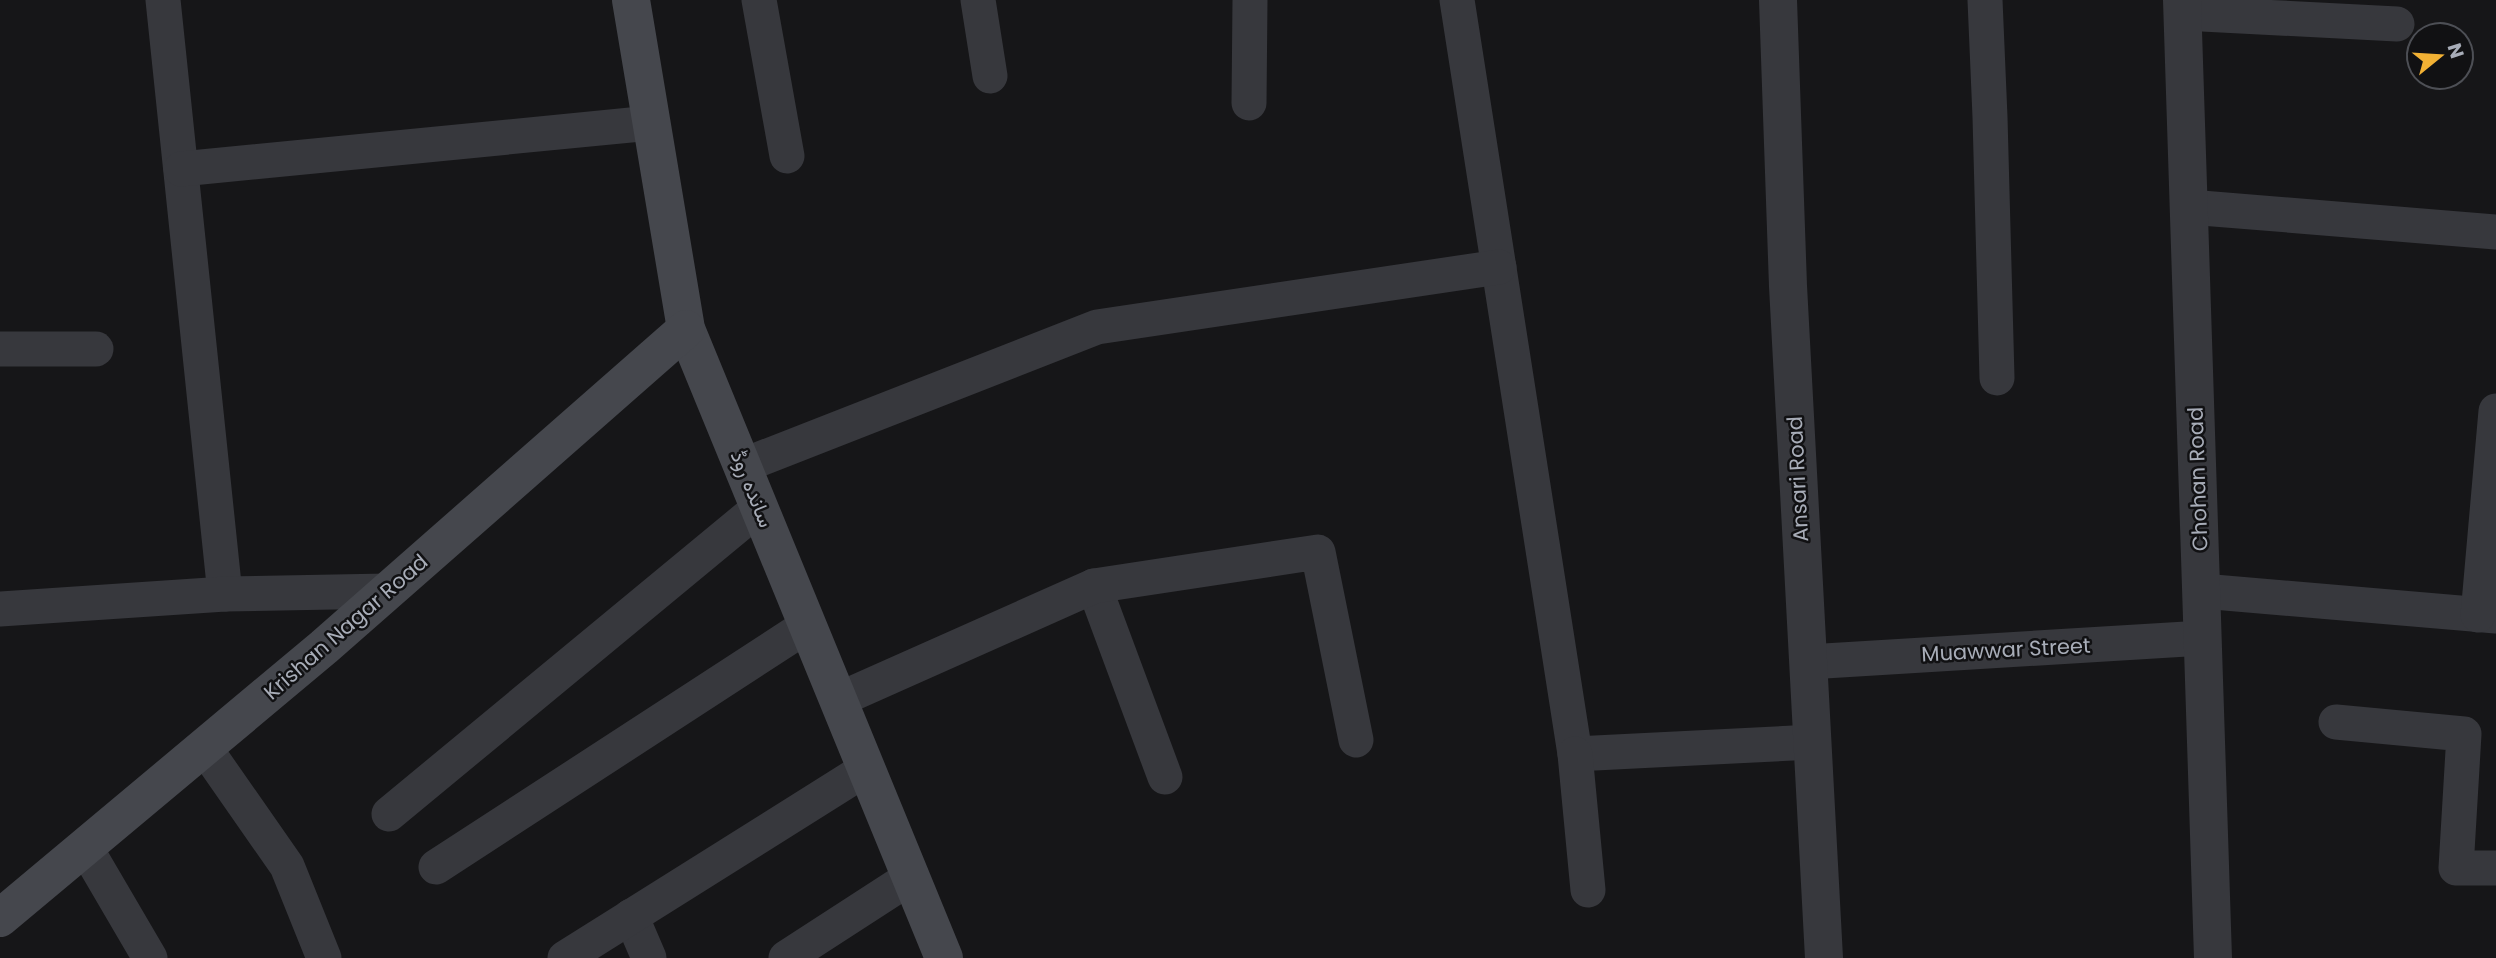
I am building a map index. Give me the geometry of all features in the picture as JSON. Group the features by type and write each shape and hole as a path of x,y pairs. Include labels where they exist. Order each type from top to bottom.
{"main road":[{"name":"ساندہ روڈ","path":"631,0 686,329 944,958"},
{"name":"Krishan Nagar Road","path":"0,918 324,648 686,329"}],"street":[{"path":"163,0 225,594"},
{"path":"759,0 787,156"},
{"path":"978,0 990,76"},
{"path":"1250,0 1250,103"},
{"path":"1457,0 1575,754 1588,890"},
{"name":"Ansari Road","path":"1778,0 1788,286 1824,958"},
{"path":"1984,0 1997,378"},
{"path":"2182,7 2397,24"},
{"name":"Chohan Road","path":"2182,7 2213,958"},
{"path":"181,169 651,122"},
{"path":"2189,207 2496,232"},
{"path":"742,466 1097,327 1499,267"},
{"path":"0,349 96,349"},
{"path":"2202,591 2487,616 2496,411"},
{"path":"389,814 760,508"},
{"path":"838,701 1094,586 1318,552 1356,740"},
{"path":"1094,586 1165,777"},
{"path":"0,609 225,594 388,591"},
{"path":"436,867 808,625"},
{"name":"Muawwar Street","path":"1808,662 2203,638"},
{"path":"2336,722 2464,734 2456,868 2496,868"},
{"path":"1575,754 1813,742"},
{"path":"204,747 287,866 324,958"},
{"path":"565,958 866,769"},
{"path":"85,847 149,958"},
{"path":"786,958 911,877"},
{"path":"631,916 649,958"}]}
